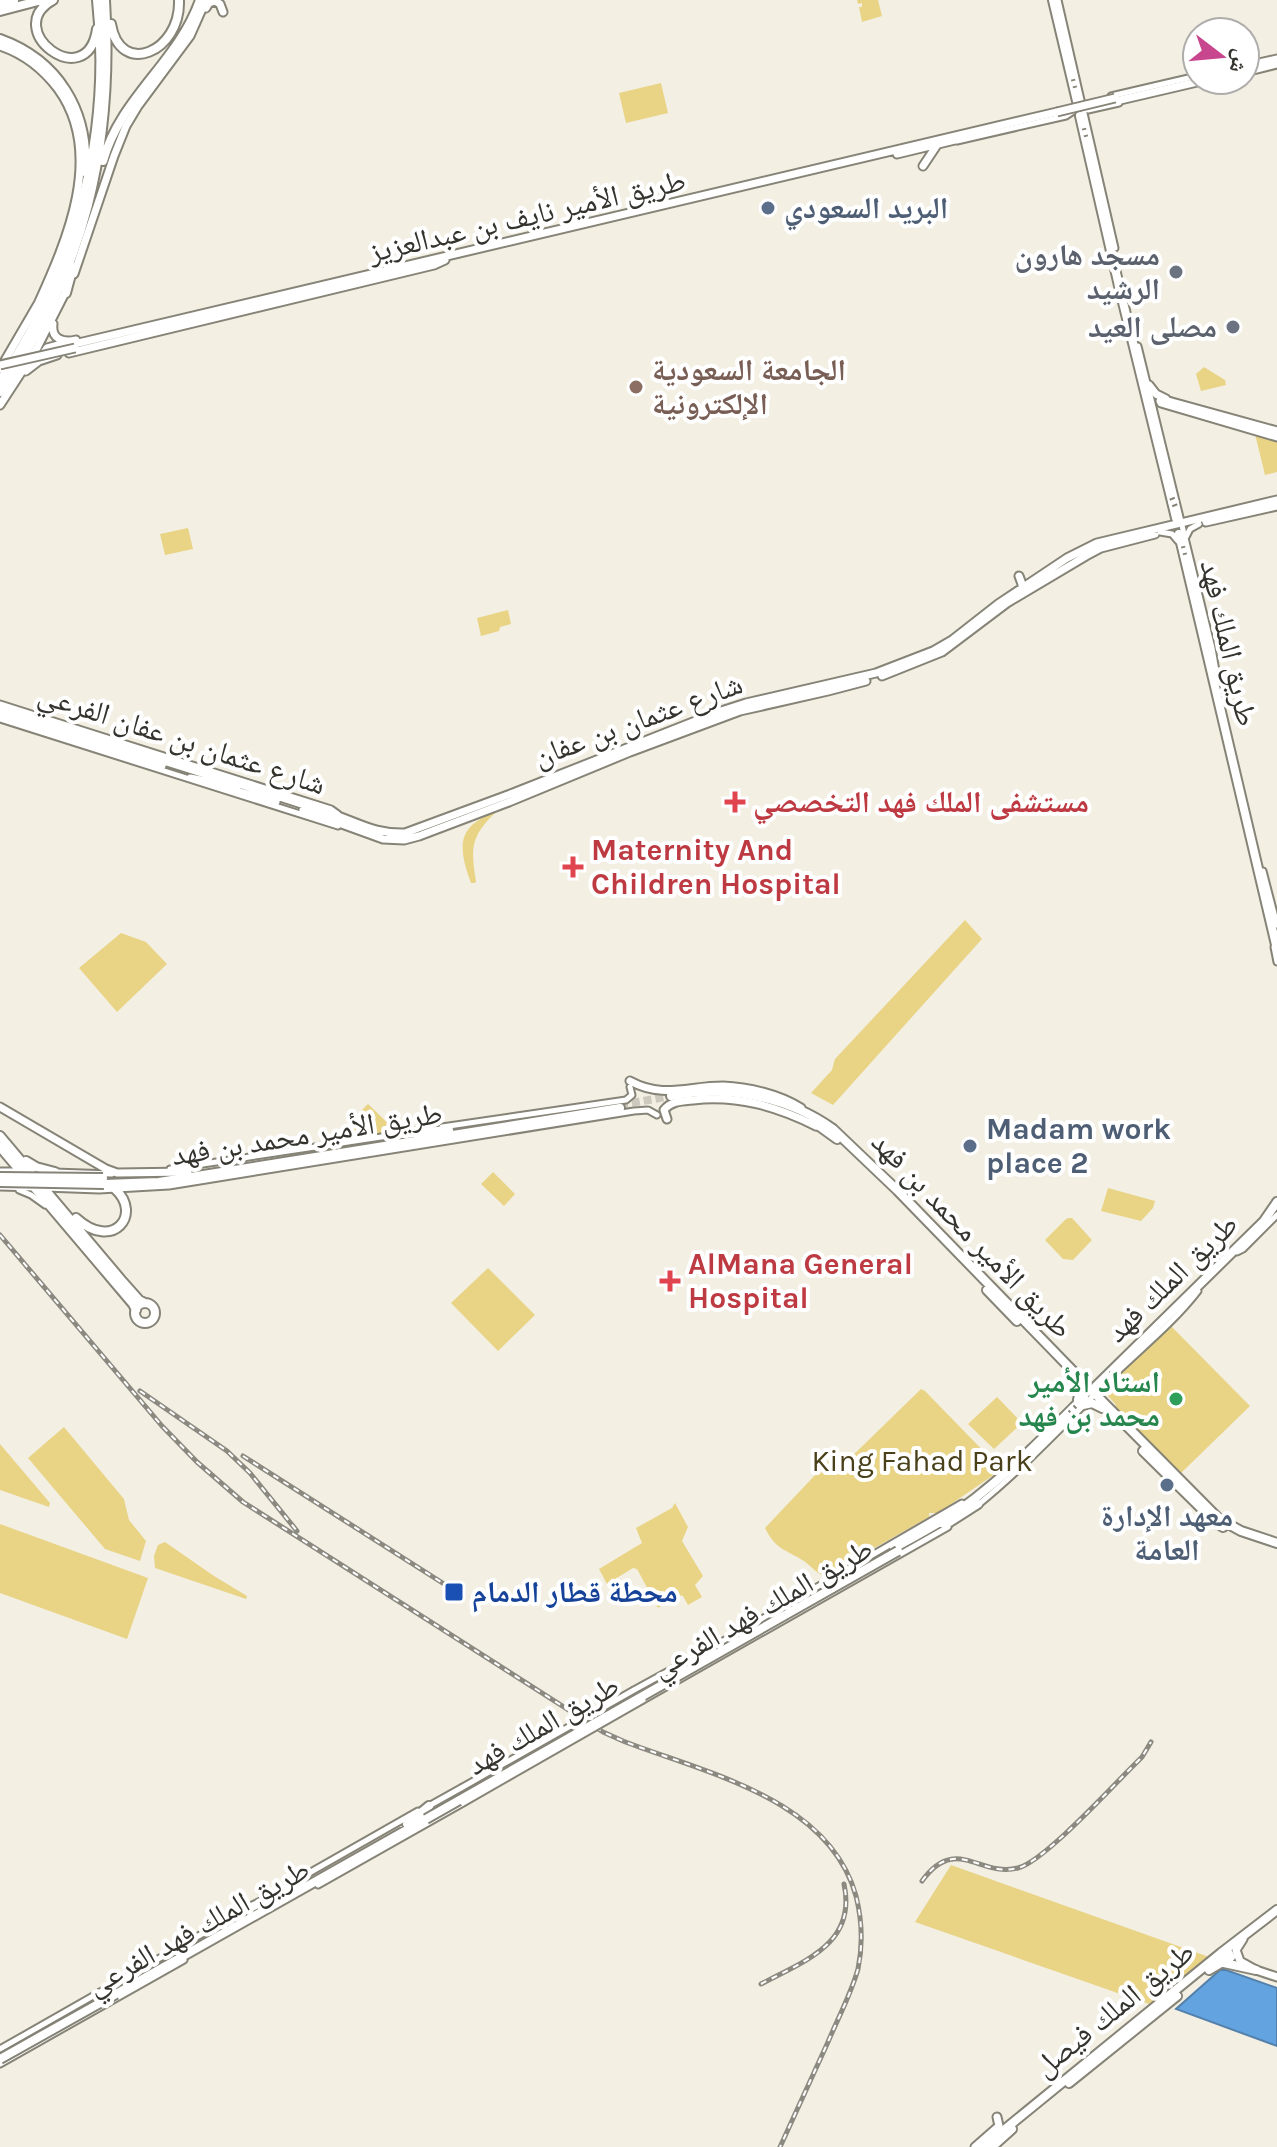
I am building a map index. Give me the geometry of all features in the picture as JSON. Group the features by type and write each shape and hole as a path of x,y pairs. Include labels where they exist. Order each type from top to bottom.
{"highway":[{"path":"0,3 14,0"},
{"path":"0,11 42,0"},
{"path":"53,0 40,7 34,18 35,37 48,52 68,57 80,55 91,46 97,32 97,0"},
{"path":"66,293 96,135 100,62 97,0"},
{"path":"88,212 106,104 106,0"},
{"path":"106,0 118,43 128,51 142,53 160,46 173,31 179,0"},
{"path":"0,381 41,311 71,240 88,212 114,130 186,32 203,0"},
{"name":"طريق الملك فهد","path":"1054,0 1178,525"},
{"path":"0,39 24,49 43,62 61,82 83,129 86,156 79,228 46,318 0,392"},
{"name":"طريق الملك فهد","path":"1080,108 1117,277 1146,384 1277,937"},
{"name":"طريق الملك فهد","path":"1214,674 1277,949"},
{"name":"طريق الأمير محمد بن فهد","path":"674,1097 710,1091 746,1094 780,1103 847,1141 1076,1377 1096,1388 1104,1407 1219,1519 1277,1545"},
{"name":"طريق الأمير محمد بن فهد","path":"1,1181 159,1182 193,1174 617,1108"},
{"path":"400,1134 460,1132"},
{"path":"423,1144 460,1132"},
{"path":"0,1136 16,1154 25,1171"},
{"path":"0,1147 25,1171 139,1300 150,1304 155,1316 151,1321 140,1322 133,1304 61,1213"},
{"path":"16,1154 36,1167 55,1172"},
{"path":"193,1174 218,1178"},
{"path":"61,1213 93,1231 113,1231 123,1221 126,1208 115,1189"},
{"name":"طريق الملك فهد","path":"115,1991 937,1529 976,1504 1235,1251 1268,1217 1277,1202"},
{"name":"طريق الملك فهد","path":"1235,1251 1268,1222 1277,1208"},
{"path":"136,1310 145,1303"},
{"path":"1076,1377 1096,1388"},
{"path":"1076,1377 1080,1390 1096,1388"},
{"path":"1096,1388 1092,1403 1104,1407"},
{"name":"طريق الملك فهد","path":"896,1550 983,1492 1096,1388"},
{"path":"937,1529 978,1504 995,1487"},
{"path":"945,1519 981,1490"},
{"path":"410,1825 429,1806"},
{"path":"410,1825 421,1825 447,1813"},
{"name":"طريق الملك فهد","path":"0,2057 298,1885 410,1825"},
{"path":"245,1910 298,1885"},
{"name":"طريق الملك فيصل","path":"992,2147 1277,1910"},
{"path":"1215,1963 1256,1970"},
{"name":"طريق الملك فيصل","path":"983,2147 1215,1963"}],"main road":[{"path":"195,28 203,0"},
{"path":"1054,0 1117,277"},
{"path":"72,345 60,340 53,332 52,325 85,244 126,126 211,2 218,3 223,12"},
{"path":"0,46 22,56 51,80 64,97 80,140 77,193 61,247 38,304"},
{"path":"1061,113 1071,103 1089,113 1111,101 1181,81"},
{"path":"1111,101 1181,86"},
{"path":"1061,113 1074,117 1087,101 1111,101 1181,87"},
{"path":"1061,113 1095,100"},
{"name":"طريق الأمير نايف بن عبدالعزيز","path":"365,277 1111,101"},
{"path":"1080,108 1096,109"},
{"path":"1086,134 1115,248"},
{"path":"923,166 942,142"},
{"name":"طريق الأمير نايف بن عبدالعزيز","path":"72,345 635,214"},
{"path":"0,363 21,335 71,240"},
{"path":"167,322 385,267 464,252"},
{"path":"17,381 33,364 50,357 445,260"},
{"name":"طريق الأمير نايف بن عبدالعزيز","path":"0,363 278,298"},
{"path":"0,405 58,310"},
{"path":"187,318 207,320"},
{"path":"0,363 21,335"},
{"path":"50,357 44,354 47,348 72,345"},
{"path":"1138,346 1173,501"},
{"path":"1146,384 1171,404 1277,434"},
{"path":"1146,384 1156,413 1178,525 1213,652 1214,674"},
{"path":"1156,413 1158,406 1171,404"},
{"name":"شارع عثمان بن عفان","path":"1200,522 1277,500"},
{"name":"شارع عثمان بن عفان","path":"0,712 47,730 242,785 368,835 393,840 419,836 740,711 840,688 928,659 951,647 1018,597 1101,548 1178,525 1277,506"},
{"path":"1160,530 1172,534 1186,518 1200,522"},
{"path":"1185,551 1188,531 1200,522"},
{"path":"1178,525 1185,551"},
{"name":"شارع عثمان بن عفان","path":"273,798 380,833 412,832 718,712 876,673 933,651 1084,548 1116,537 1160,530"},
{"path":"1018,597 1023,588 1019,576"},
{"path":"928,659 929,655 948,642"},
{"name":"شارع عثمان بن عفان","path":"0,712 212,777"},
{"name":"شارع عثمان بن عفان الفرعي","path":"0,712 95,750 349,825"},
{"name":"شارع عثمان بن عفان الفرعي","path":"0,712 80,729 212,777 331,809 349,825"},
{"path":"80,729 133,751"},
{"path":"47,730 95,750"},
{"path":"162,771 212,777"},
{"path":"319,815 349,825 376,840 393,840"},
{"path":"1253,852 1277,962"},
{"path":"1263,871 1277,925"},
{"path":"630,1084 674,1097 665,1109 667,1119"},
{"path":"1,1181 39,1188 169,1186 617,1108 633,1093 630,1084"},
{"path":"0,1107 117,1173"},
{"path":"130,1173 192,1167 400,1134 617,1108 648,1110 657,1115"},
{"path":"1,1181 25,1171 193,1174"},
{"path":"1,1181 61,1213"},
{"path":"1235,1251 1266,1215 1277,1194"},
{"path":"1235,1251 1243,1249 1277,1215"},
{"name":"طريق الملك فهد الفرعي","path":"0,2057 60,2030 943,1530 1004,1483 1194,1286 1202,1283"},
{"name":"طريق الملك فهد الفرعي","path":"0,2057 62,2014 935,1520 981,1490 1071,1412"},
{"path":"819,1586 824,1598"},
{"path":"1250,1932 1239,1944 1236,1953 1240,1961 1277,1977"},
{"path":"60,2030 38,2040 34,2038 36,2033 62,2014"},
{"path":"975,2147 999,2126 997,2117"}],"green space":[{"path":"857,0 878,0 882,16 862,22 859,7 862,3 858,4"},
{"path":"661,83 668,113 626,123 619,93"},
{"path":"1204,367 1225,380 1226,385 1201,391 1196,374"},
{"path":"1255,434 1277,440 1277,472 1265,475"},
{"path":"188,528 193,549 165,555 160,534"},
{"path":"508,610 511,624 481,636 477,618"},
{"path":"496,812 475,842 473,859 476,881 471,883 464,859 464,839 473,824"},
{"path":"965,920 982,939 833,1105 811,1093 832,1070 835,1059"},
{"path":"121,933 146,942 167,964 117,1012 79,968"},
{"path":"368,1104 399,1134 330,1141"},
{"path":"493,1172 515,1194 504,1206 481,1184"},
{"path":"1108,1188 1155,1201 1153,1208 1141,1221 1101,1211"},
{"path":"1072,1218 1092,1240 1073,1260 1063,1259 1045,1240 1066,1219"},
{"path":"488,1268 535,1315 498,1351 451,1303"},
{"name":"استاد الأمير محمد بن فهد","path":"1167,1326 1171,1326 1250,1406 1179,1475 1114,1408 1116,1405 1102,1389"},
{"name":"King Fahad Park","path":"921,1389 999,1467 998,1472 938,1513 929,1513 929,1517 825,1576 777,1545 765,1528 834,1455 844,1464"},
{"path":"997,1397 1022,1423 994,1449 968,1424"},
{"path":"64,1427 124,1499 129,1520 146,1541 140,1561 105,1549 28,1458"},
{"path":"0,1444 50,1503 49,1507 0,1490"},
{"path":"675,1503 688,1527 682,1541 703,1576 695,1585 702,1597 688,1605 679,1595 658,1608 637,1569 633,1568 607,1584 599,1569 642,1543 636,1528 672,1508"},
{"path":"0,1524 148,1578 127,1639 0,1593"},
{"path":"165,1542 247,1596 246,1599 155,1568 154,1556 158,1545"},
{"path":"951,1865 1209,1957 1149,2004 915,1922"}],"water":[{"path":"1220,1970 1277,1988 1277,2046 1176,2009"}],"tunnel":[{"path":"620,1105 671,1096"}],"railway":[{"path":"0,1235 162,1426 243,1502 603,1732 760,1794 792,1812 820,1835 842,1863 856,1896 860,1914 860,1960 848,1997 780,2147"},
{"path":"140,1391 227,1451 250,1473 297,1531"},
{"path":"243,1456 452,1589"},
{"path":"922,1881 934,1867 957,1859 1004,1870 1029,1863 1093,1807 1142,1757 1151,1742"},
{"path":"761,1984 810,1958 835,1936 843,1922 846,1905 844,1884"}],"place":[{"name":"البريد السعودي","path":"768,208"},
{"name":"مسجد هارون الرشيد","path":"1176,272"},
{"name":"مصلى العيد","path":"1233,327"},
{"name":"الجامعة السعودية الإلكترونية","path":"636,387"},
{"name":"مستشفى الملك فهد التخصصي","path":"735,802"},
{"name":"Maternity And Children Hospital","path":"573,867"},
{"name":"Madam work place 2","path":"970,1146"},
{"name":"AlMana General Hospital","path":"670,1281"},
{"name":"استاد الأمير محمد بن فهد","path":"1176,1399"},
{"name":"معهد الإدارة العامة","path":"1167,1485"},
{"name":"محطة قطار الدمام","path":"454,1592"}]}
